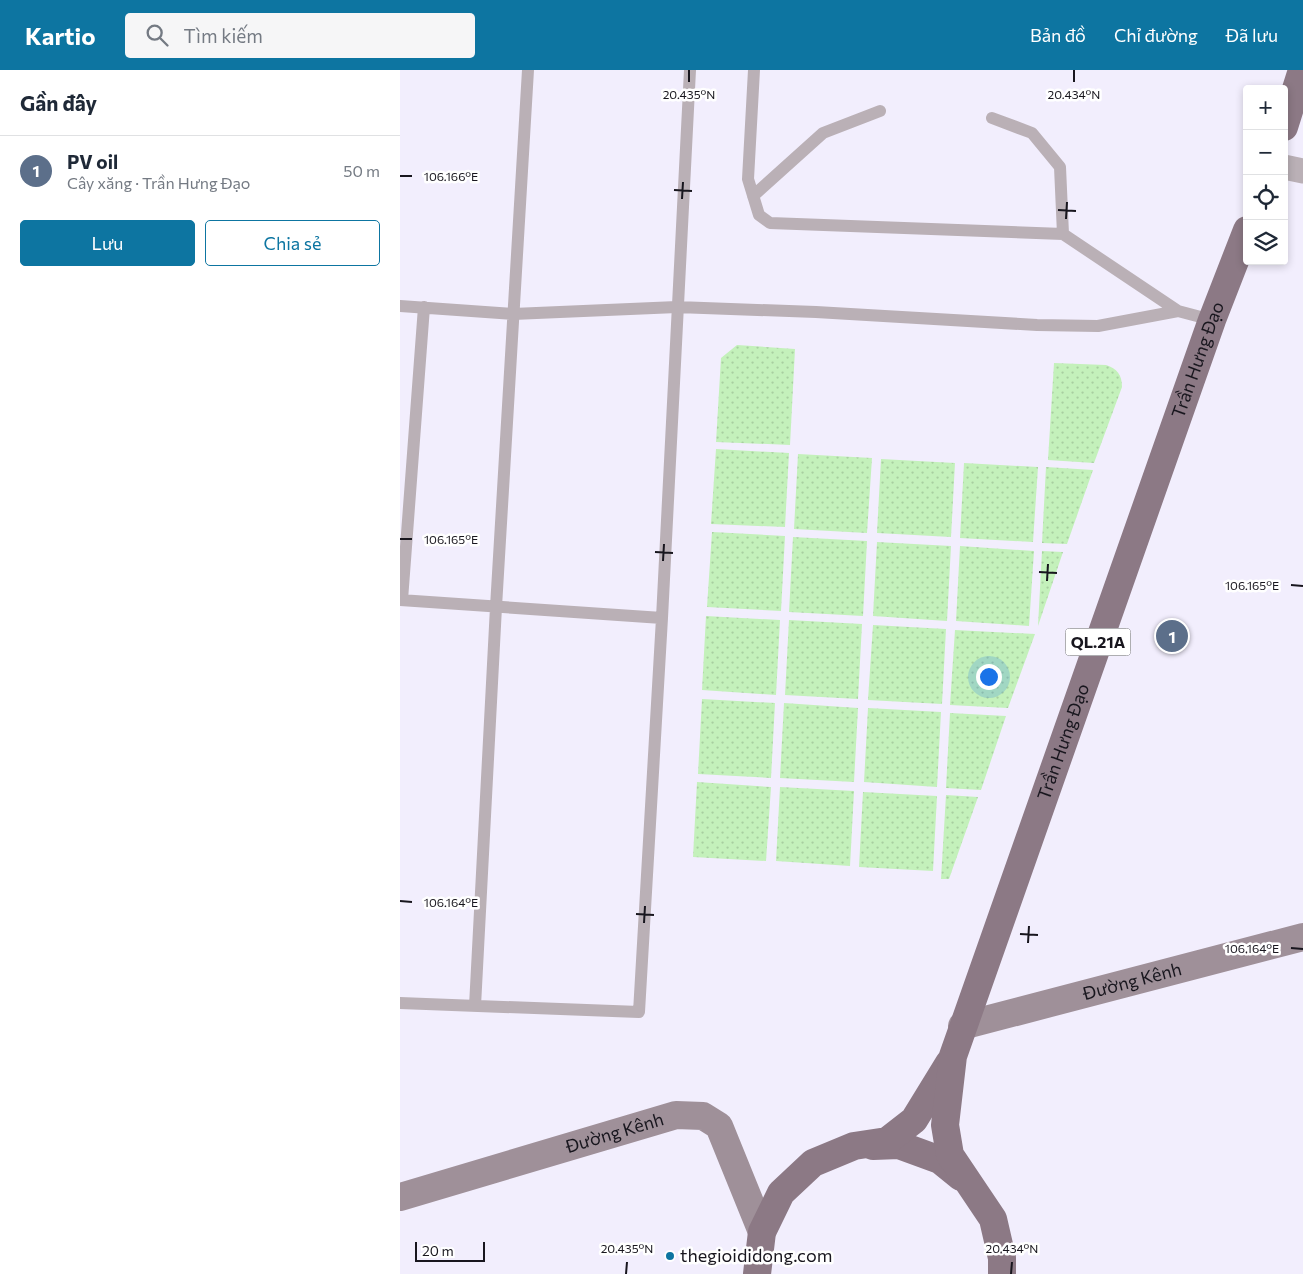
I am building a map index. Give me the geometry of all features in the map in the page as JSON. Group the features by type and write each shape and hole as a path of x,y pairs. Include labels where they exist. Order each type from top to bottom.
{"main road":[{"path":"1288,114 1302,70"},
{"name":"Trần Hưng Đạo","path":"953,1056 1212,320 1243,240"},
{"path":"757,1274 762,1232 781,1193 813,1163 854,1146 887,1141 914,1120 953,1056"},
{"path":"953,1056 945,1125 950,1155 993,1219 1002,1258 1002,1274"},
{"path":"854,1146 899,1145 940,1160 972,1186"}],"street":[{"path":"1288,167 1303,171"},
{"name":"Đường Kênh","path":"962,1026 1303,937"},
{"name":"Đường Kênh","path":"400,1197 676,1115 703,1116 718,1126 762,1232"}],"lane":[{"path":"475,1006 496,607 528,70"},
{"path":"400,1003 639,1012 662,618 690,70"},
{"path":"754,70 748,179 759,215 770,222 1062,234 1178,311 1212,320"},
{"path":"753,196 822,134 880,111"},
{"path":"992,118 1032,133 1060,167 1062,234"},
{"path":"400,306 513,314 677,307 824,312 1037,325 1098,326 1178,311"},
{"path":"424,308 401,600 662,618"}],"green space":[{"path":"737,345 795,349 790,445 716,442 721,358"},
{"path":"1054,363 1106,365 1116,370 1120,375 1122,387 1094,463 1048,460"},
{"path":"716,449 789,453 785,527 711,524"},
{"path":"798,454 872,458 867,533 794,529"},
{"path":"881,459 955,463 951,537 877,533"},
{"path":"964,463 1038,467 1033,542 960,538"},
{"path":"1046,467 1093,470 1067,544 1042,543"},
{"path":"712,532 785,536 781,611 707,607"},
{"path":"793,537 867,541 863,616 789,612"},
{"path":"877,542 951,546 947,621 873,616"},
{"path":"960,546 1034,551 1029,626 956,621"},
{"path":"1042,551 1063,552 1038,626"},
{"path":"706,616 780,620 776,695 702,690"},
{"path":"789,620 862,624 858,699 785,695"},
{"path":"873,625 946,629 942,704 868,700"},
{"path":"955,630 1035,634 1008,708 950,705"},
{"path":"702,699 775,703 771,778 698,774"},
{"path":"784,703 858,708 854,782 780,778"},
{"path":"868,708 941,712 937,787 864,782"},
{"path":"950,713 1006,716 981,790 946,788"},
{"path":"697,782 771,787 766,861 693,857"},
{"path":"780,787 854,791 850,866 776,861"},
{"path":"863,792 937,796 933,871 859,867"},
{"path":"946,795 978,797 949,879 941,879"}],"place":[{"name":"PV oil","path":"1172,636"},
{"name":"thegioididong.com","path":"670,1256"}]}
